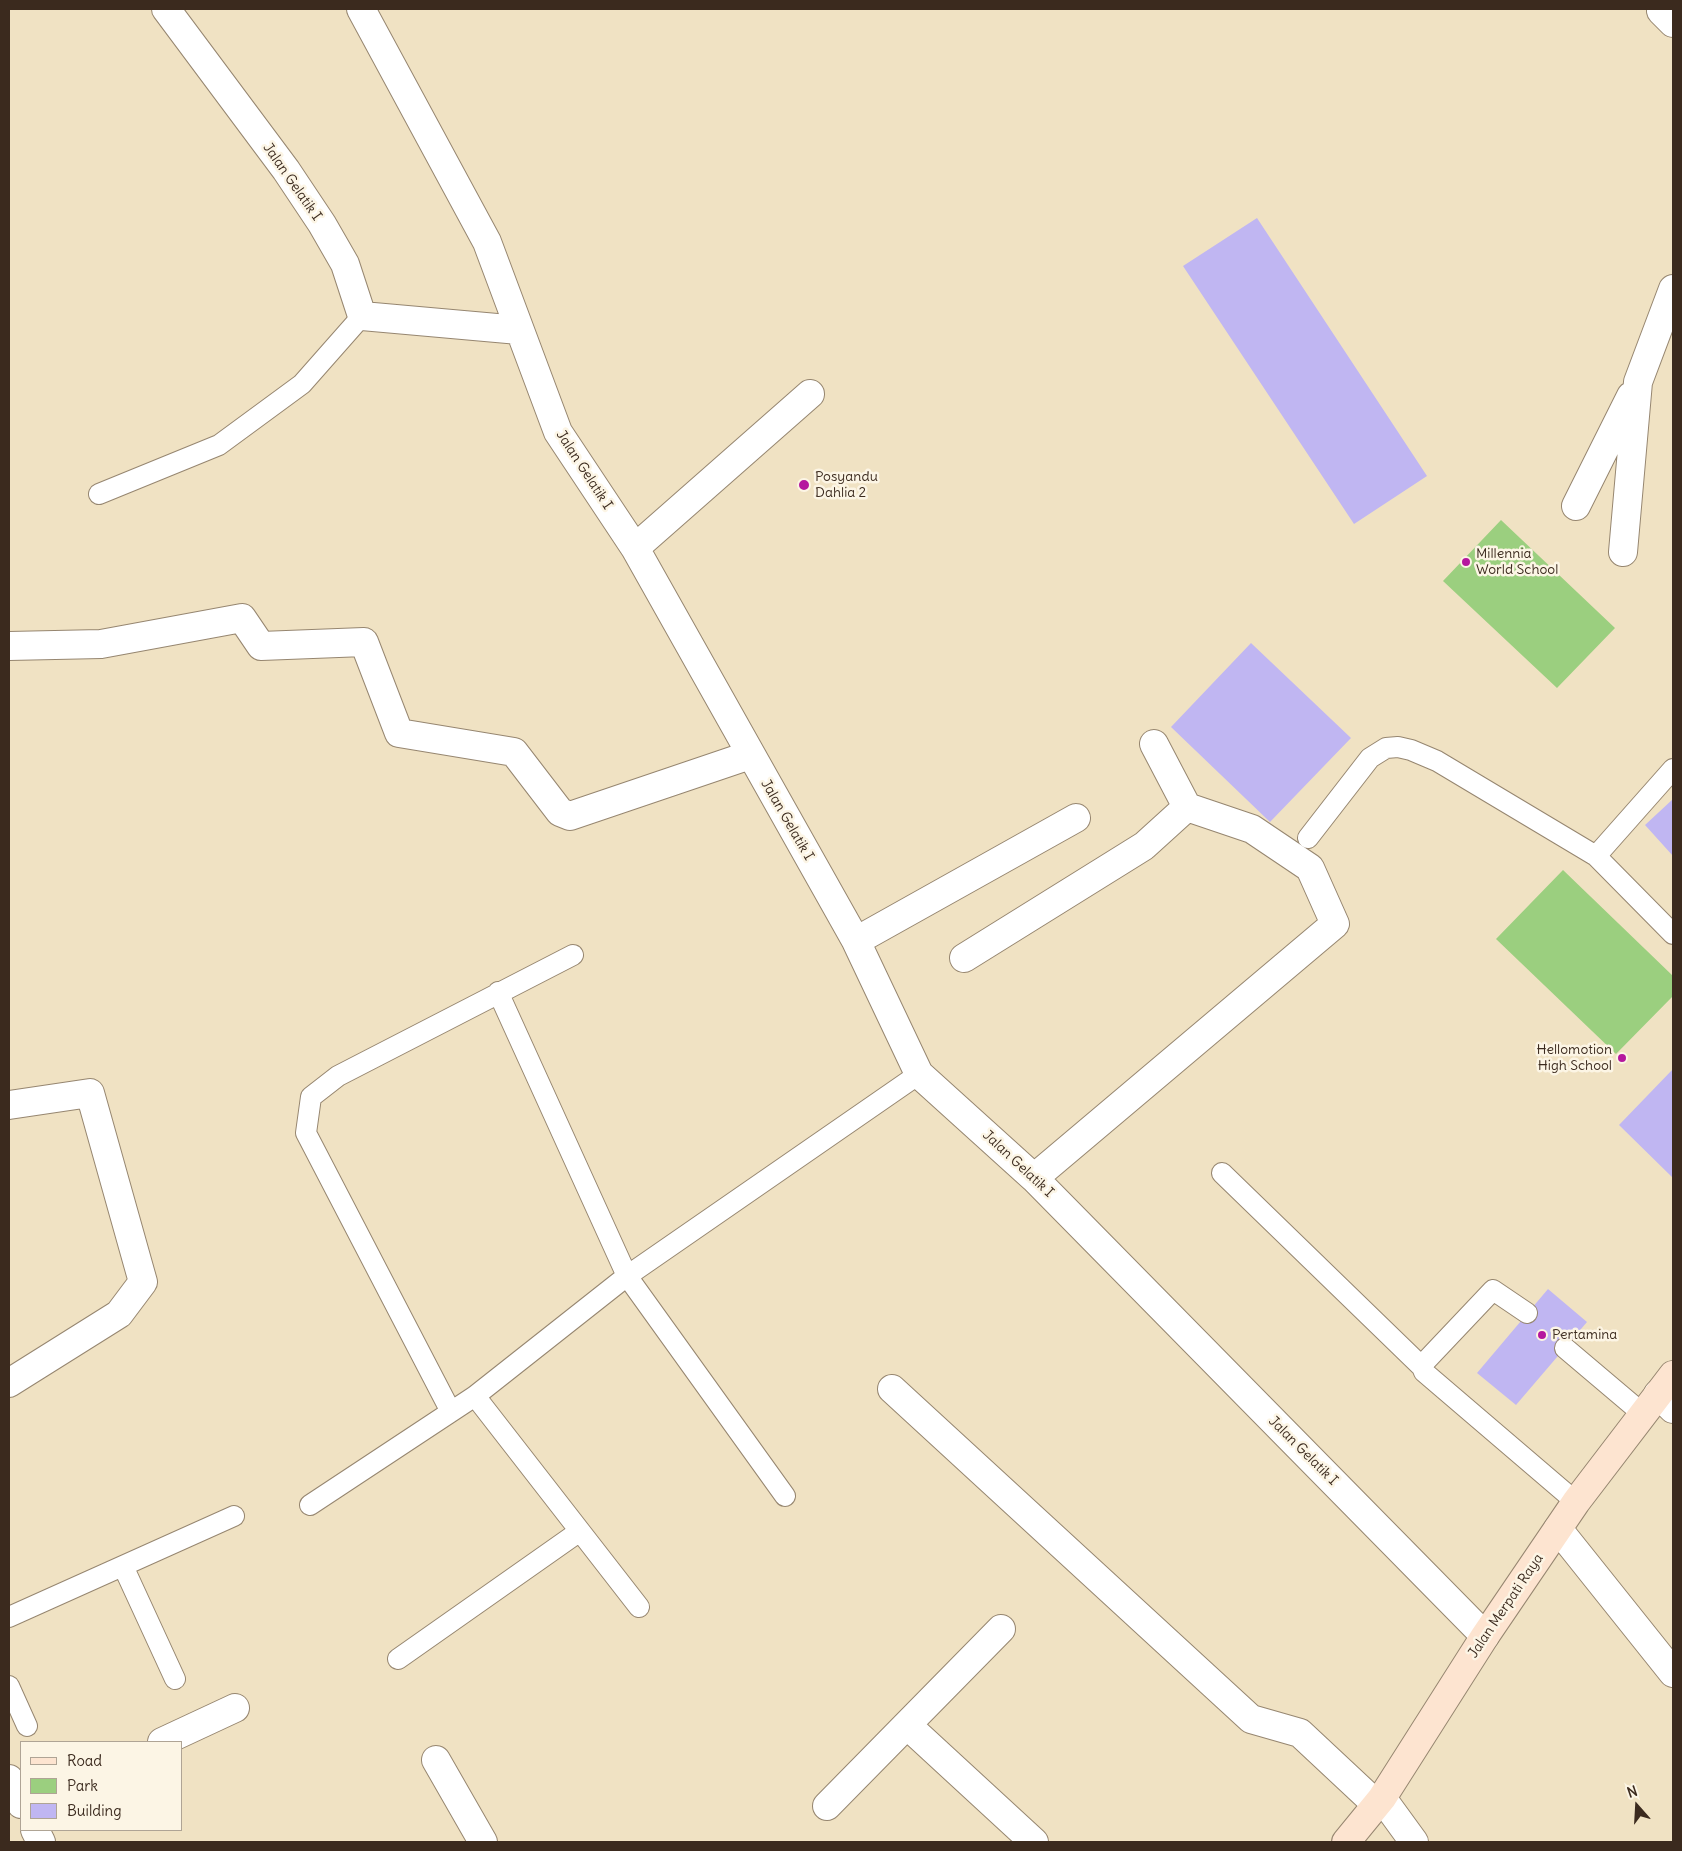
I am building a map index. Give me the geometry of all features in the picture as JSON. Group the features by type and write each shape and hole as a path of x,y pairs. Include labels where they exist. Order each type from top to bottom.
{"main road":[{"name":"Jalan Merpati Raya","path":"1346,1842 1379,1802 1486,1636 1576,1502 1662,1398"}],"street":[{"name":"Jalan Gelatik I","path":"166,9 286,170 322,224 344,264 362,316"},
{"name":"Jalan Gelatik I","path":"361,9 487,242 558,432 635,548 856,941 919,1074 1034,1178 1486,1636"},
{"path":"1662,9 1661,11 1673,23"},
{"path":"1576,506 1638,382 1673,290"},
{"path":"362,316 519,330"},
{"path":"1623,552 1638,382"},
{"path":"635,548 810,394"},
{"path":"9,646 101,644 242,618 261,646 364,642 399,733 514,752 560,812 570,816 750,755"},
{"path":"1034,1178 1335,924 1310,868 1252,830 1187,807 1154,744"},
{"path":"964,958 1144,846 1187,807"},
{"path":"856,941 1076,818"},
{"path":"9,1105 90,1093 143,1282 120,1314 9,1383"},
{"path":"892,1389 1251,1720 1300,1733 1379,1802 1414,1842"},
{"path":"1558,1529 1673,1673"},
{"path":"827,1806 1001,1629"},
{"path":"164,1741 235,1708"},
{"path":"907,1725 1034,1842"},
{"path":"436,1760 483,1842"},
{"path":"9,1779 20,1802"}],"lane":[{"path":"99,494 219,445 302,384 362,316"},
{"path":"1308,838 1370,758 1386,748 1398,747 1411,750 1437,761 1596,856 1673,934"},
{"path":"1596,856 1673,769"},
{"path":"451,1412 306,1133 311,1097 338,1076 573,955"},
{"path":"498,992 627,1276 785,1496"},
{"path":"310,1506 475,1396 627,1276 919,1074"},
{"path":"1222,1173 1422,1367 1424,1372 1576,1502"},
{"path":"1422,1367 1422,1364 1493,1290 1527,1313"},
{"path":"1564,1348 1662,1398"},
{"path":"475,1396 640,1607"},
{"path":"9,1618 234,1516"},
{"path":"398,1659 580,1531"},
{"path":"123,1566 175,1679"},
{"path":"9,1686 27,1726"}],"green space":[{"path":"1501,520 1615,628 1557,688 1443,581"},
{"path":"1563,870 1673,976 1673,996 1616,1054 1496,939"}],"building":[{"path":"1257,218 1427,476 1354,524 1183,266"},
{"path":"1251,643 1351,738 1270,822 1171,727"},
{"path":"1673,799 1673,856 1645,825"},
{"path":"1673,1069 1673,1178 1619,1125"},
{"name":"Pertamina","path":"1548,1289 1587,1322 1516,1405 1477,1373"}],"place":[{"name":"Posyandu Dahlia 2","path":"804,485"},
{"name":"Millennia World School","path":"1466,562"},
{"name":"Hellomotion High School","path":"1622,1058"},
{"name":"Pertamina","path":"1542,1335"}]}
